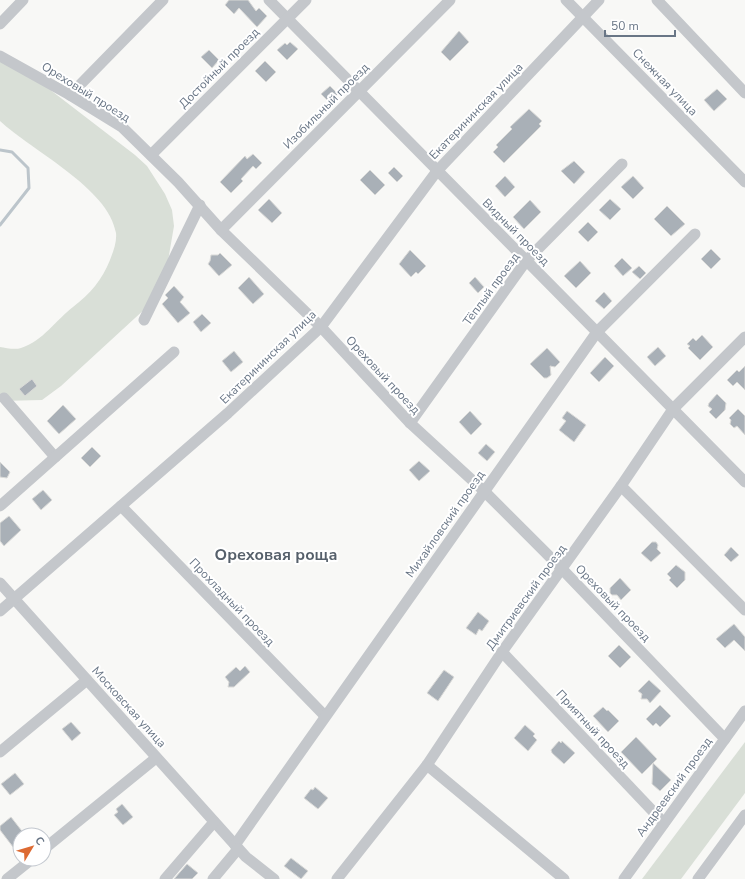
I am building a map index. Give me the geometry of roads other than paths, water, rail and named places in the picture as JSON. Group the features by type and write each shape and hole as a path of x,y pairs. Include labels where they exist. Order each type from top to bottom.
{"street":[{"path":"0,24 23,0"},
{"path":"70,95 163,0"},
{"name":"Видный проезд","path":"269,0 745,482"},
{"name":"Достойный проезд","path":"151,155 306,0"},
{"name":"Изобильный проезд","path":"221,230 450,0"},
{"name":"Снежная улица","path":"566,0 745,182"},
{"name":"Екатерининская улица","path":"0,611 228,413 321,327 437,171 582,16 599,0"},
{"path":"658,0 745,93"},
{"name":"Ореховый проезд","path":"0,56 70,95 122,127 200,205 221,230 321,327 410,423 484,491 562,569 725,739"},
{"name":"Тёплый проезд","path":"410,423 526,261 622,164"},
{"path":"144,320 200,205"},
{"name":"Михайловский проезд","path":"213,879 325,716 598,332 695,234"},
{"name":"Дмитриевский проезд","path":"337,879 427,765 502,652 622,486 673,409 745,337"},
{"path":"0,506 174,352"},
{"path":"4,398 55,457"},
{"path":"622,486 745,610"},
{"name":"Прохладный проезд","path":"121,506 325,716"},
{"name":"Московская улица","path":"0,583 236,847 246,857 274,879"},
{"name":"Приятный проезд","path":"502,652 664,823"},
{"path":"0,752 87,680"},
{"name":"Андреевский проезд","path":"624,879 745,711"},
{"path":"52,842 156,758"},
{"path":"427,765 564,879"},
{"path":"698,879 744,819"},
{"path":"165,879 214,822"},
{"path":"7,879 22,867"},
{"path":"0,875 4,879"}],"waterway":[{"path":"0,150 12,152 28,168 29,188 0,225"}],"district":[{"name":"Ореховая роща","path":"276,555"}]}
